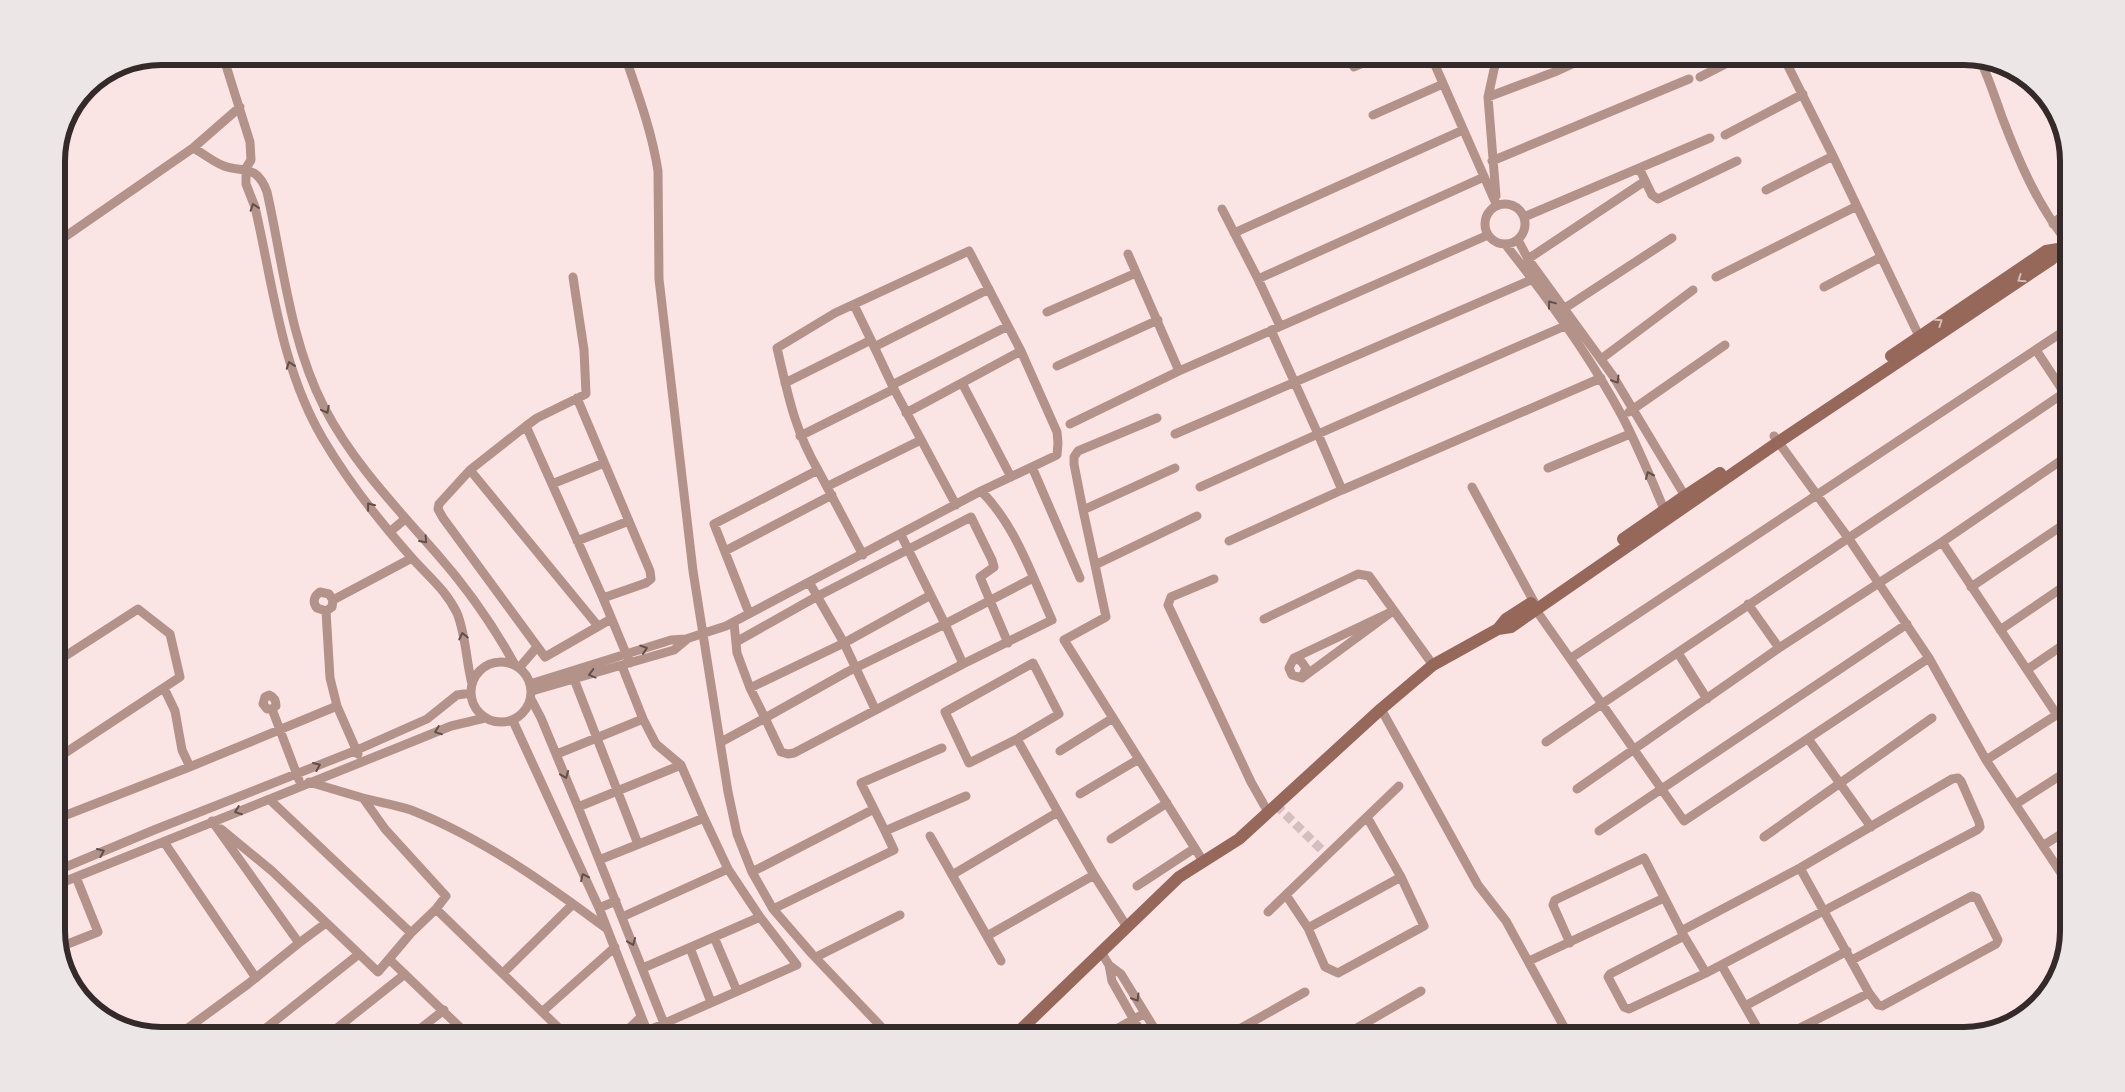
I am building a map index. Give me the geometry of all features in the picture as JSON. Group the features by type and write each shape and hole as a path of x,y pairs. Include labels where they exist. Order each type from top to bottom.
{"street":[{"path":"226,65 240,107 251,150 251,160 246,168 246,184 255,206 285,350 302,398 322,438 345,474 412,558 446,594 457,614 464,636 473,702 477,711 485,718 494,722 513,721 528,708 531,691"},
{"path":"628,65 643,109 658,171 659,279 693,571 728,792 737,834 752,872 773,908 882,1027"},
{"path":"1354,67 1359,65"},
{"path":"1435,65 1497,206"},
{"path":"1495,65 1488,97 1497,206"},
{"path":"1488,97 1570,65"},
{"path":"1700,77 1723,65"},
{"path":"1788,65 1918,336"},
{"path":"1983,67 2010,138 2034,192 2060,236"},
{"path":"1492,161 1689,78"},
{"path":"1373,114 1443,84"},
{"path":"1724,134 1803,94"},
{"path":"65,237 193,148 240,107"},
{"path":"1234,233 1463,130"},
{"path":"1524,217 1710,138"},
{"path":"193,148 221,165 246,168 261,178 265,186 280,246 287,292 308,370 324,406 333,423 372,480 438,554 477,603 517,667 526,675 665,1027"},
{"path":"1766,190 1833,156"},
{"path":"1639,168 1655,198 1661,199 1737,161"},
{"path":"1258,279 1484,177"},
{"path":"1528,259 1645,181"},
{"path":"1505,204 1518,210 1524,217 1524,228 1518,240 1505,244 1499,243 1488,235 1485,228 1485,219 1489,211 1497,206 1505,204"},
{"path":"1716,277 1857,206"},
{"path":"1222,209 1280,326"},
{"path":"2053,224 2060,217"},
{"path":"1070,424 1271,330 1488,235"},
{"path":"1565,308 1672,238"},
{"path":"1518,240 1528,259 1601,359 1687,500"},
{"path":"1505,244 1567,325 1601,378 1622,416 1666,515"},
{"path":"270,274 280,246"},
{"path":"1775,440 1918,336 2046,251 2060,247"},
{"path":"1023,1027 1180,877 1239,839 1380,709 1433,665 1498,629 1511,627 1535,606 1687,500 1775,440 2052,259 2060,250"},
{"path":"531,691 574,679 626,661 671,640 686,640 734,623 808,582 864,554 901,535 981,492 1057,455 1057,432 1021,351 969,251 835,313 777,348 800,436 864,554"},
{"path":"1128,254 1179,372"},
{"path":"1824,287 1881,257"},
{"path":"1047,312 1136,273"},
{"path":"573,276 584,350 586,394 537,418 526,426 470,470 439,504 438,509 537,647 546,656 611,619"},
{"path":"1175,434 1533,279"},
{"path":"785,383 989,290"},
{"path":"1601,359 1693,290"},
{"path":"274,295 287,292"},
{"path":"854,305 906,413 958,504 971,518 992,560 994,566 980,577 992,600 1008,643"},
{"path":"1057,366 1158,320"},
{"path":"279,321 298,333"},
{"path":"1200,488 1567,325"},
{"path":"800,436 1008,326"},
{"path":"1271,330 1342,490"},
{"path":"1571,658 2060,334"},
{"path":"1622,416 1725,345"},
{"path":"2036,350 2060,386"},
{"path":"906,413 1021,351"},
{"path":"1229,541 1601,378"},
{"path":"962,383 1011,477"},
{"path":"576,398 650,571 651,578 646,583 603,598"},
{"path":"1546,742 1748,604 2060,401"},
{"path":"1157,418 1078,451 1074,457 1083,510 1106,617 1064,640 1203,861"},
{"path":"526,426 603,598 626,661 643,719 656,744 680,765 728,869 760,918 797,965 663,1022 656,1027"},
{"path":"1548,468 1630,434"},
{"path":"828,486 921,440"},
{"path":"1775,440 1818,494 1929,658 1986,760 2060,871"},
{"path":"1577,789 1779,648 1879,584 2060,461"},
{"path":"552,484 604,463"},
{"path":"1032,467 1080,578"},
{"path":"1083,510 1175,468"},
{"path":"470,470 598,626"},
{"path":"749,614 714,524 818,470"},
{"path":"1472,487 1535,606 1684,821 1929,658"},
{"path":"734,623 737,653 750,688 781,752 788,754 794,753 875,708 1052,620 1009,527 993,504 981,492"},
{"path":"725,551 832,495"},
{"path":"1095,565 1197,516"},
{"path":"736,642 816,597 908,552 971,518"},
{"path":"391,531 405,519"},
{"path":"577,541 629,522"},
{"path":"1972,587 2060,527"},
{"path":"901,535 963,664"},
{"path":"1942,542 2057,715"},
{"path":"333,600 412,558"},
{"path":"1264,619 1358,574 1369,576 1433,665"},
{"path":"721,742 855,668 1033,578"},
{"path":"1214,578 1171,597 1168,606 1251,782 1268,812"},
{"path":"808,582 844,643 875,708"},
{"path":"2000,630 2060,589"},
{"path":"323,592 329,594 333,600 332,607 326,611 319,610 315,606 315,596 323,592"},
{"path":"750,688 844,643 930,596"},
{"path":"1748,604 1779,648"},
{"path":"65,656 138,609 170,634 180,677 65,752"},
{"path":"326,611 330,678 337,706 362,761"},
{"path":"1393,611 1302,678 1306,668 1301,661 1294,658 1393,611"},
{"path":"1599,831 1906,624"},
{"path":"517,667 537,647"},
{"path":"2028,669 2060,648"},
{"path":"1678,653 1708,699"},
{"path":"531,691 626,661"},
{"path":"65,867 154,830 297,775 427,719 457,695 472,688 477,674 485,667 494,663 505,662 517,667"},
{"path":"1034,663 1059,714 1016,739 969,763 945,712 1034,663"},
{"path":"574,679 638,844"},
{"path":"164,688 175,711 179,739 190,767"},
{"path":"65,816 190,767 337,706"},
{"path":"272,709 297,775 305,784 410,810 485,846 573,904 607,929"},
{"path":"1380,709 1478,885 1506,921 1564,1027"},
{"path":"1986,760 2060,713"},
{"path":"65,881 451,726 485,718"},
{"path":"1060,751 1114,718"},
{"path":"1764,837 1932,718"},
{"path":"557,754 643,719"},
{"path":"513,721 598,908 645,1027"},
{"path":"1016,739 1094,875 1127,927"},
{"path":"1808,740 1871,827"},
{"path":"773,908 894,850 861,783 942,748"},
{"path":"1080,794 1139,759"},
{"path":"578,807 680,765"},
{"path":"2016,804 2060,776"},
{"path":"1958,778 1961,781 1980,827 1722,966 1629,1009 1624,1007 1608,977 1610,974 1800,868 1952,779 1958,778"},
{"path":"1268,912 1398,786"},
{"path":"885,831 966,796"},
{"path":"212,821 272,871 378,972 446,896 385,829 363,798"},
{"path":"269,799 411,933"},
{"path":"1111,838 1166,803"},
{"path":"752,872 874,809"},
{"path":"952,875 1058,812"},
{"path":"1286,895 1308,928 1325,968 1338,973 1424,926 1401,878 1367,817"},
{"path":"599,860 704,818"},
{"path":"212,821 299,943"},
{"path":"2044,845 2060,835"},
{"path":"930,836 1001,961"},
{"path":"164,842 256,978"},
{"path":"1137,886 1195,848"},
{"path":"1570,943 1553,905 1556,900 1644,858 1683,934 1706,973"},
{"path":"1800,868 1869,993 1878,1005 1882,1006 1996,944 1998,940 1977,898 1972,896 1966,897 1852,960"},
{"path":"622,917 728,869"},
{"path":"986,936 1094,875"},
{"path":"66,945 98,932 76,877"},
{"path":"1308,928 1401,878"},
{"path":"1529,961 1664,898"},
{"path":"598,908 616,901"},
{"path":"503,973 573,904"},
{"path":"436,909 558,1027"},
{"path":"816,957 900,915"},
{"path":"643,968 760,918"},
{"path":"189,1027 256,978 326,922"},
{"path":"714,937 737,991"},
{"path":"543,1011 614,947"},
{"path":"690,948 711,1002"},
{"path":"1745,1006 1847,951"},
{"path":"1101,952 1109,965 1112,981 1138,1027"},
{"path":"267,1027 359,954"},
{"path":"389,959 461,1027"},
{"path":"1109,965 1121,974 1154,1027"},
{"path":"1722,966 1757,1027"},
{"path":"338,1027 405,974"},
{"path":"1359,1027 1421,991"},
{"path":"1243,1027 1305,992"},
{"path":"1802,1027 1869,993"},
{"path":"422,1027 444,1010"},
{"path":"1119,1027 1145,1013"},
{"path":"630,1027 641,1017"}],"tunnel":[{"path":"1276,805 1327,855"}]}
